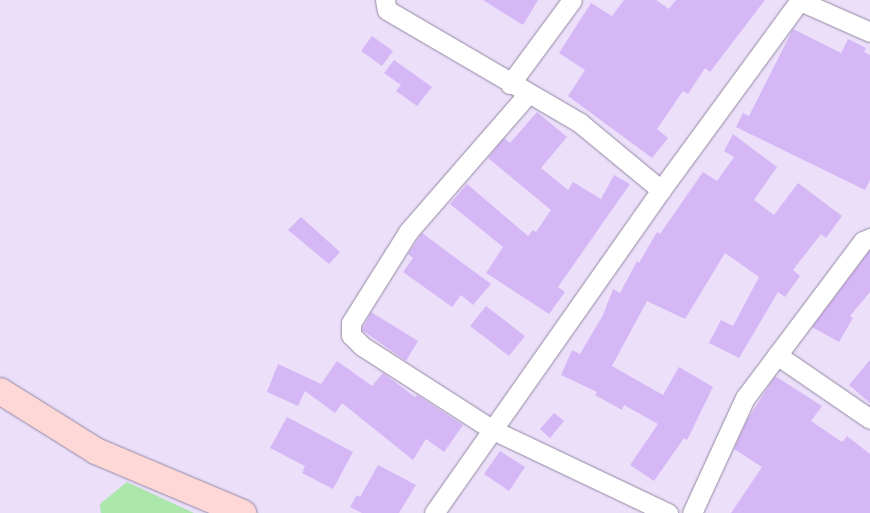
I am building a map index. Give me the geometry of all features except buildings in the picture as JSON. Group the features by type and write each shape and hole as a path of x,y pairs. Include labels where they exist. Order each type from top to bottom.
{"street":[{"path":"385,0 387,10 527,94 580,123 661,190"},
{"path":"510,84 572,0"},
{"path":"434,513 661,190 800,0 870,32"},
{"path":"527,94 408,232 351,323 351,335 362,346 493,430 668,513"},
{"path":"692,513 735,414 863,241 870,238"},
{"path":"777,355 870,419"},
{"path":"0,391 96,450 244,513"}],"green space":[{"path":"127,482 194,513 101,513 100,504"}]}
